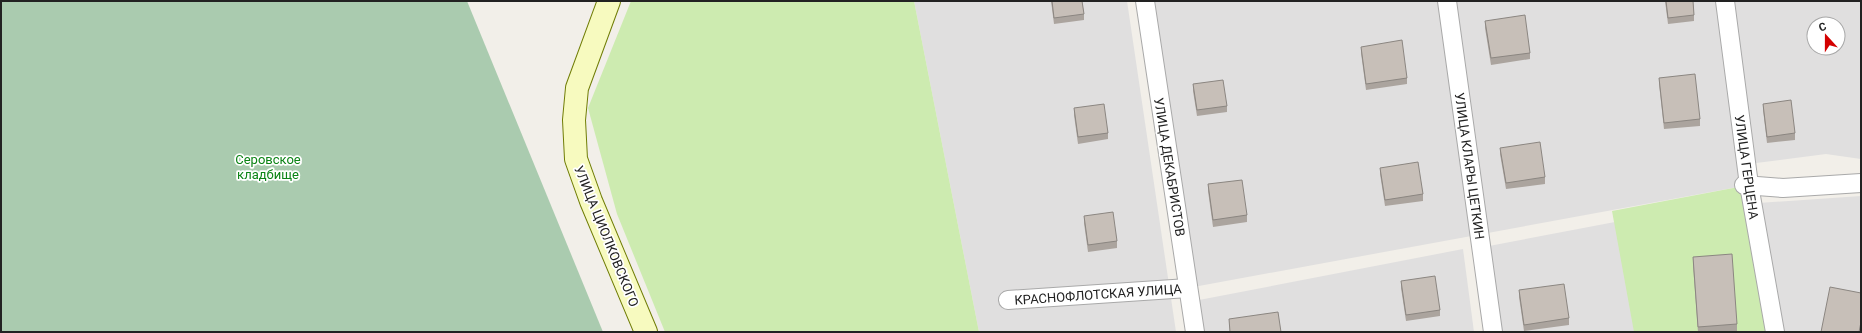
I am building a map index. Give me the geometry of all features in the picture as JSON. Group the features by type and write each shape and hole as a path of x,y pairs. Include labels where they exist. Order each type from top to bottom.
{"main road":[{"name":"УЛИЦА ЦИОЛКОВСКОГО","path":"608,1 577,88 574,120 576,159 591,201 646,332"}],"street":[{"name":"УЛИЦА ДЕКАБРИСТОВ","path":"1145,1 1195,332"},
{"name":"УЛИЦА КЛАРЫ ЦЕТКИН","path":"1447,1 1493,332"},
{"name":"УЛИЦА ГЕРЦЕНА","path":"1725,1 1746,185 1775,332"},
{"path":"1746,185 1783,188 1861,183"},
{"name":"КРАСНОФЛОТСКАЯ УЛИЦА","path":"1008,300 1188,288"}],"shaded area":[{"path":"914,1 1127,1 1176,332 979,332"},
{"path":"1145,1 1725,1 1749,185 1188,288"},
{"path":"1733,1 1861,1 1861,159 1826,154 1756,163"},
{"path":"1861,196 1861,332 1782,332 1758,203"},
{"path":"1736,199 1761,332 1502,332 1489,246"},
{"path":"1463,249 1474,332 1204,332 1199,300"}],"green space":[{"name":"Серовское кладбище","path":"1,1 467,1 603,332 1,332"},
{"path":"631,1 914,1 979,332 665,332 617,214 588,108"},
{"path":"1749,185 1775,332 1634,332 1612,211"}],"building":[{"path":"1052,1 1082,1 1084,14 1054,18"},
{"path":"1666,1 1693,1 1694,15 1668,18"},
{"path":"1525,15 1530,53 1491,58 1485,21"},
{"path":"1402,40 1407,78 1366,84 1361,47"},
{"path":"1695,74 1700,119 1664,123 1659,78"},
{"path":"1223,80 1227,106 1197,110 1193,84"},
{"path":"1791,100 1795,133 1767,137 1763,104"},
{"path":"1104,104 1108,133 1078,137 1074,108"},
{"path":"1540,142 1545,177 1506,183 1500,148"},
{"path":"1418,162 1423,194 1385,200 1380,168"},
{"path":"1242,180 1247,215 1213,220 1208,184"},
{"path":"1113,212 1117,241 1088,245 1084,216"},
{"path":"1732,254 1737,324 1698,327 1693,257"},
{"path":"1435,276 1440,310 1406,315 1401,281"},
{"path":"1564,284 1569,318 1524,325 1519,290"},
{"path":"1830,287 1861,293 1861,322 1859,332 1821,332"},
{"path":"1278,312 1281,332 1230,332 1229,319"}]}
